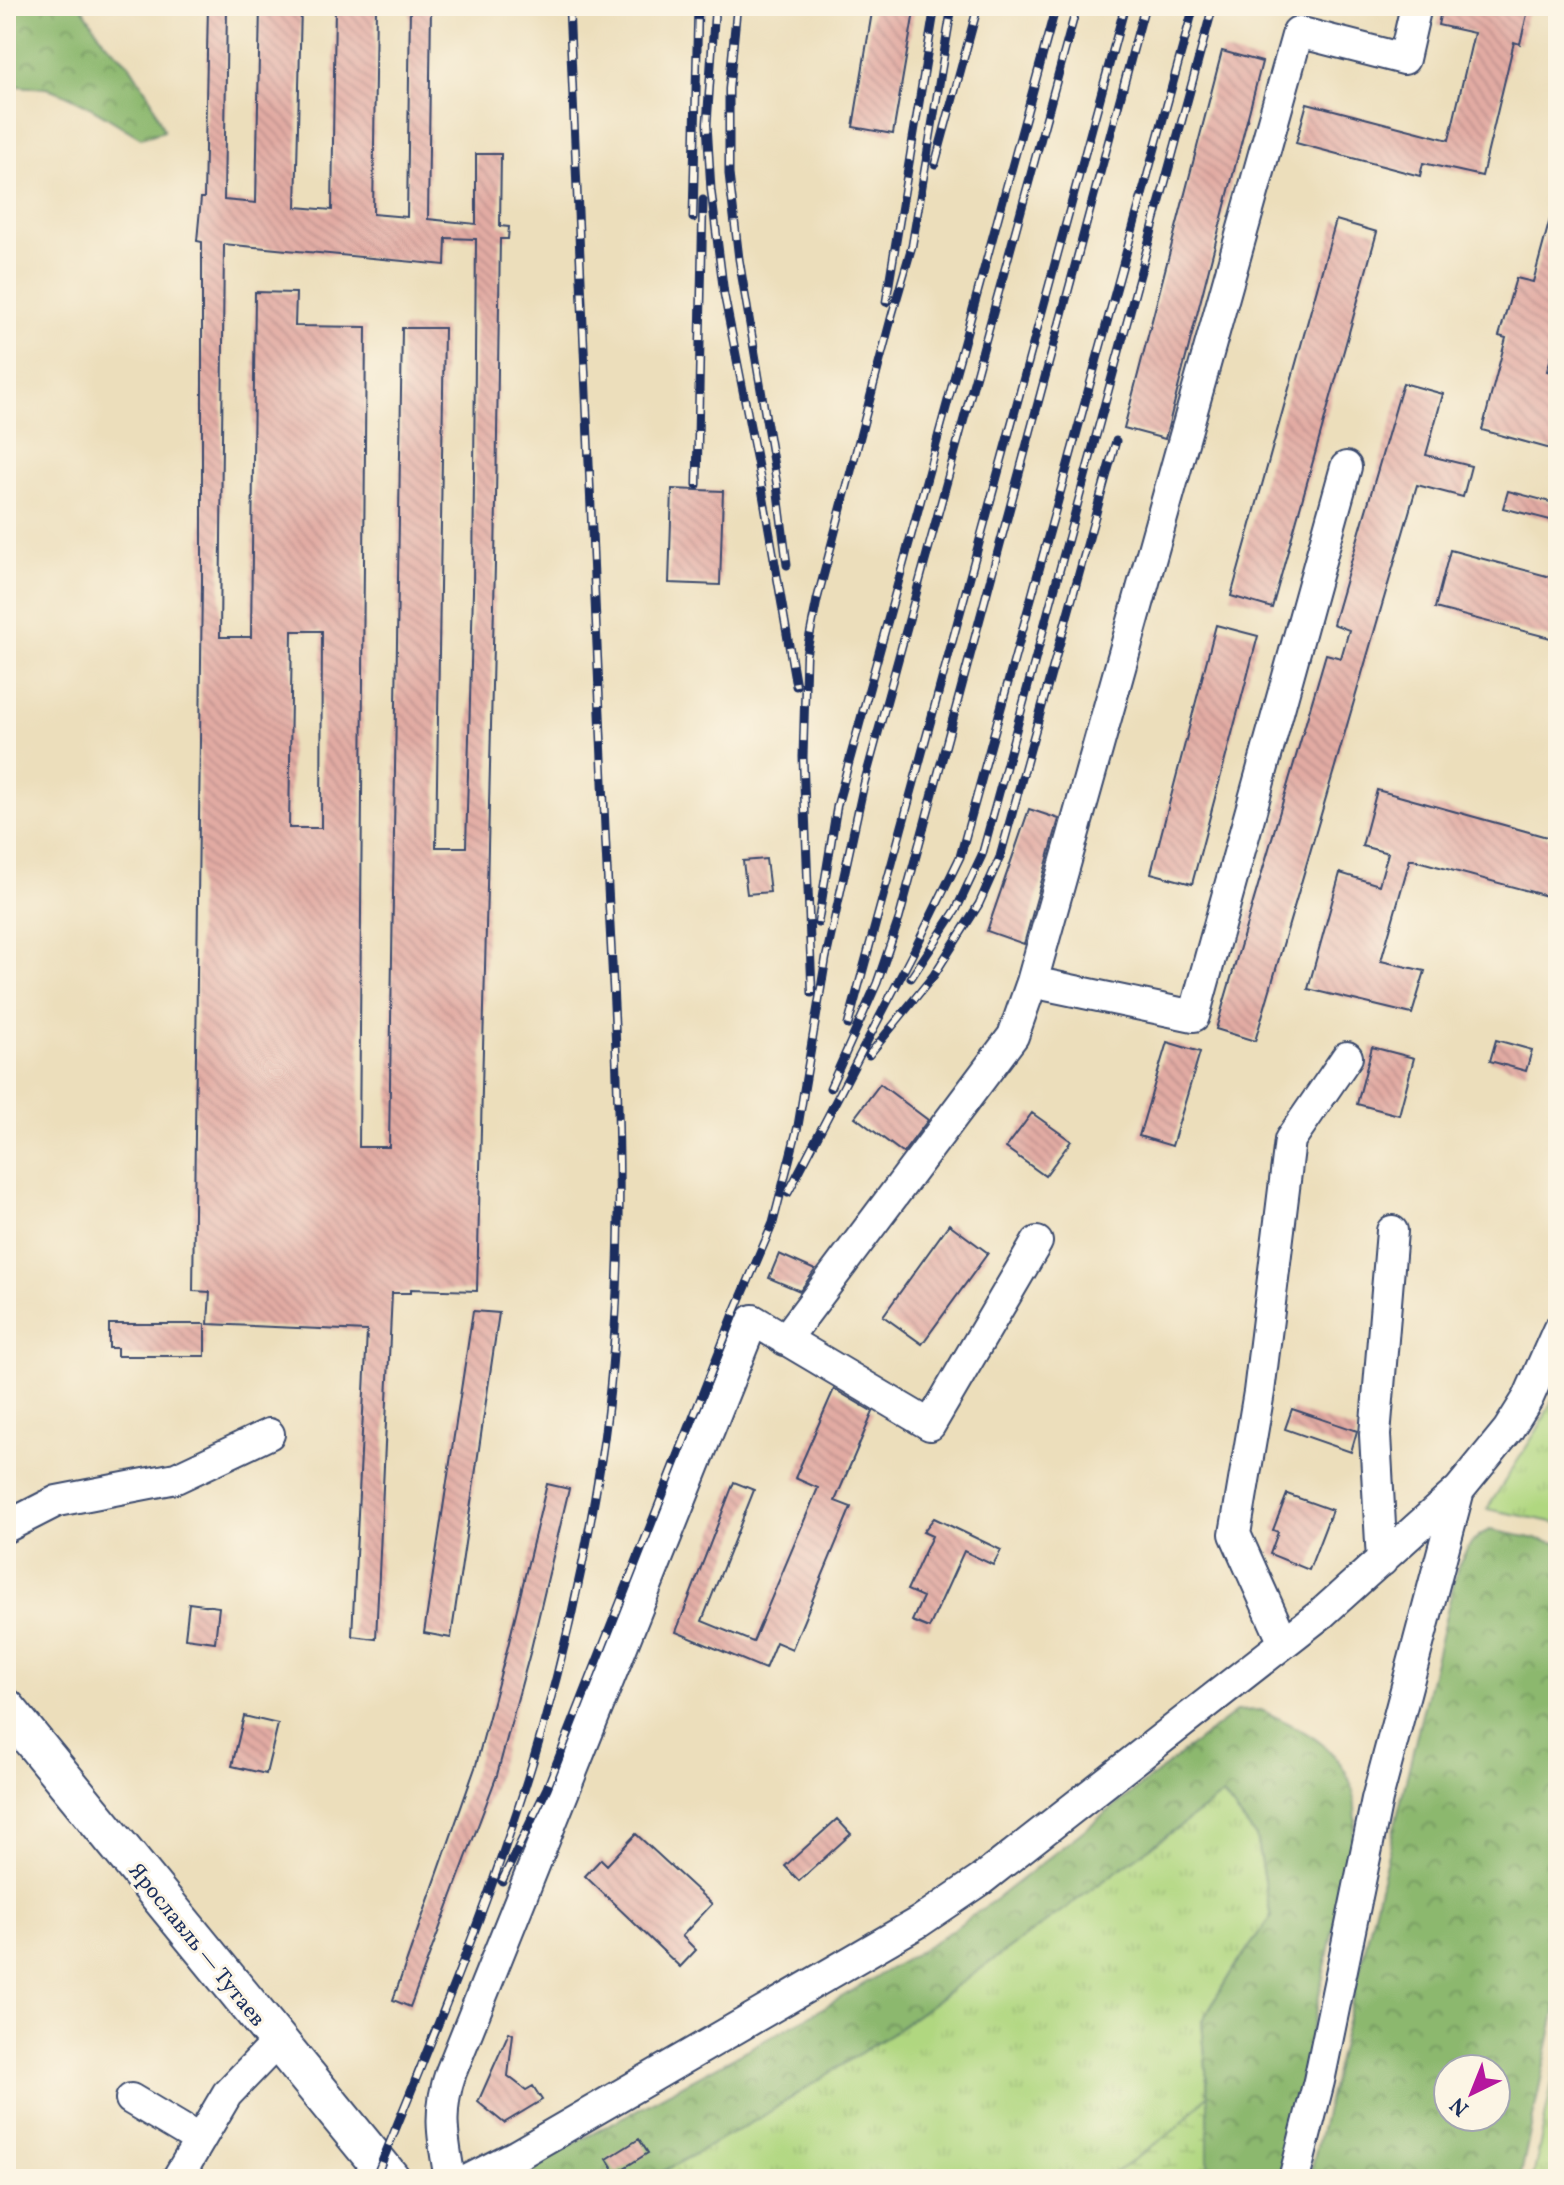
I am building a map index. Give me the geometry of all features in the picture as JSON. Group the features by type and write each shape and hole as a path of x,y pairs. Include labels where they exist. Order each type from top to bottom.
{"main road":[{"name":"Ярославль — Тутаев","path":"6,1708 391,2179"}],"street":[{"path":"785,1340 1013,1036 1032,982 1301,19 1404,59 1416,6"},
{"path":"1032,982 1194,1016 1346,467"},
{"path":"1284,1643 1235,1534 1259,1392 1290,1140 1347,1057"},
{"path":"1382,1561 1375,1435 1392,1231"},
{"path":"450,2179 441,2115 443,2094 753,1320 930,1425 1037,1242"},
{"path":"470,2179 919,1922 981,1880 1284,1643 1382,1561 1459,1490 1508,1430 1528,1398 1558,1330"},
{"path":"6,1527 57,1501 176,1478 269,1434"},
{"path":"1294,2179 1319,2081 1377,1799 1459,1490"},
{"path":"177,2179 227,2094 278,2041"},
{"path":"131,2099 200,2140"}],"green space":[{"path":"6,6 81,6 104,41 129,64 150,97 164,131 141,138 61,93 6,81"},
{"path":"1558,1387 1558,1523 1487,1509 1541,1424"},
{"path":"1490,1530 1558,1543 1558,1999 1520,2179 1309,2179 1458,1566 1479,1536"},
{"path":"1261,1710 1316,1739 1338,1760 1352,1787 1356,1820 1278,2179 1203,2179 1208,2171 1208,2095 1202,2021 1235,1966 1271,1918 1256,1837 1223,1795 890,2034 760,2118 654,2179 509,2179 804,2019 932,1944 996,1899 1237,1711"},
{"path":"1223,1795 1256,1837 1271,1918 1235,1966 1202,2021 1208,2095 1203,2179 654,2179 654,2176 760,2118 890,2034"},
{"path":"1558,2052 1558,2179 1533,2179"},
{"path":"1208,2095 1208,2171 1203,2179 1107,2179 1178,2127"}],"building":[{"path":"208,6 227,6 224,200 256,203 260,6 301,6 296,207 332,210 335,6 376,6 373,214 407,217 410,6 431,6 428,219 476,224 476,154 501,154 500,226 509,227 508,239 500,239 477,1291 411,1289 411,1293 392,1293 376,1639 352,1636 367,1331 208,1324 210,1292 193,1291 202,583 202,242 197,241 201,198 204,198","holes":["446,238 476,239 473,591 466,847 436,847 444,328 402,328 389,1147 359,1147 366,327 295,326 296,293 255,292 251,637 220,637 224,244 445,265","292,631 322,631 321,828 289,828"]},
{"path":"873,6 915,6 893,134 853,127"},
{"path":"1442,6 1529,6 1520,44 1514,42 1482,176 1423,163 1420,176 1296,143 1307,103 1449,140 1474,33 1438,25"},
{"path":"1222,51 1262,62 1165,439 1124,428"},
{"path":"1553,208 1558,209 1558,334 1547,371 1558,374 1558,451 1482,430 1506,338 1499,336 1516,278 1533,282"},
{"path":"1336,220 1377,232 1272,608 1231,596"},
{"path":"1403,383 1443,394 1426,455 1471,466 1463,497 1417,485 1255,1041 1216,1029 1326,654 1341,658 1349,630 1333,624"},
{"path":"672,489 723,491 720,585 669,583"},
{"path":"1508,491 1558,504 1558,522 1503,508"},
{"path":"1450,550 1558,579 1558,640 1435,608"},
{"path":"1216,625 1258,636 1192,884 1151,873"},
{"path":"1377,790 1558,840 1558,899 1410,859 1381,961 1425,971 1412,1014 1308,989 1340,873 1379,885 1388,853 1362,846"},
{"path":"1029,809 1059,819 1024,944 987,931"},
{"path":"766,859 770,892 747,894 743,861"},
{"path":"1496,1040 1532,1050 1526,1071 1490,1061"},
{"path":"1167,1042 1200,1052 1172,1146 1139,1136"},
{"path":"1372,1047 1414,1058 1399,1115 1357,1104"},
{"path":"880,1084 928,1120 903,1153 855,1117"},
{"path":"1032,1113 1071,1141 1045,1176 1006,1148"},
{"path":"949,1224 988,1253 922,1344 883,1316"},
{"path":"779,1254 815,1270 800,1291 769,1278"},
{"path":"473,1311 499,1313 451,1638 424,1633"},
{"path":"109,1324 205,1324 205,1356 117,1356 117,1348 109,1348"},
{"path":"834,1389 873,1412 835,1501 851,1507 792,1649 776,1642 765,1669 676,1632 734,1482 754,1490 702,1621 753,1642 818,1488 795,1478"},
{"path":"1292,1409 1357,1431 1351,1452 1285,1429"},
{"path":"547,1484 569,1489 530,1653 497,1775 410,2007 393,2000 476,1765"},
{"path":"1287,1494 1332,1510 1309,1570 1270,1554 1278,1532 1273,1530"},
{"path":"934,1518 1001,1550 993,1565 964,1551 929,1628 912,1621 923,1597 907,1590 932,1536 923,1532"},
{"path":"189,1603 219,1607 215,1642 185,1638"},
{"path":"244,1716 278,1724 266,1774 232,1766"},
{"path":"837,1819 851,1834 799,1881 785,1866"},
{"path":"636,1834 712,1904 682,1936 696,1950 680,1967 585,1876 601,1859 607,1865"},
{"path":"509,2032 513,2034 508,2076 526,2090 533,2086 542,2100 504,2123 478,2102"},
{"path":"639,2139 648,2153 616,2173 607,2159"}],"railway":[{"path":"375,2179 486,1901 542,1731 583,1562 611,1381 619,1223 617,1065 569,6"},
{"path":"693,218 698,6"},
{"path":"715,6 707,124 711,190 724,294 796,686"},
{"path":"737,6 729,89 729,174 739,259 777,485 787,565"},
{"path":"886,302 935,6"},
{"path":"812,993 803,757 806,655 817,600 912,246 952,6"},
{"path":"935,164 978,6"},
{"path":"818,923 837,806 1056,6"},
{"path":"502,1881 547,1788 734,1314 773,1223 798,1126 826,958 864,784 1077,6"},
{"path":"848,1025 1125,6"},
{"path":"830,1088 877,983 899,919 1145,6"},
{"path":"788,1193 960,857 1194,6"},
{"path":"911,978 956,910 982,855 1213,6"},
{"path":"697,485 703,200"},
{"path":"869,1055 934,975 979,904 1000,857 1116,441"}]}
